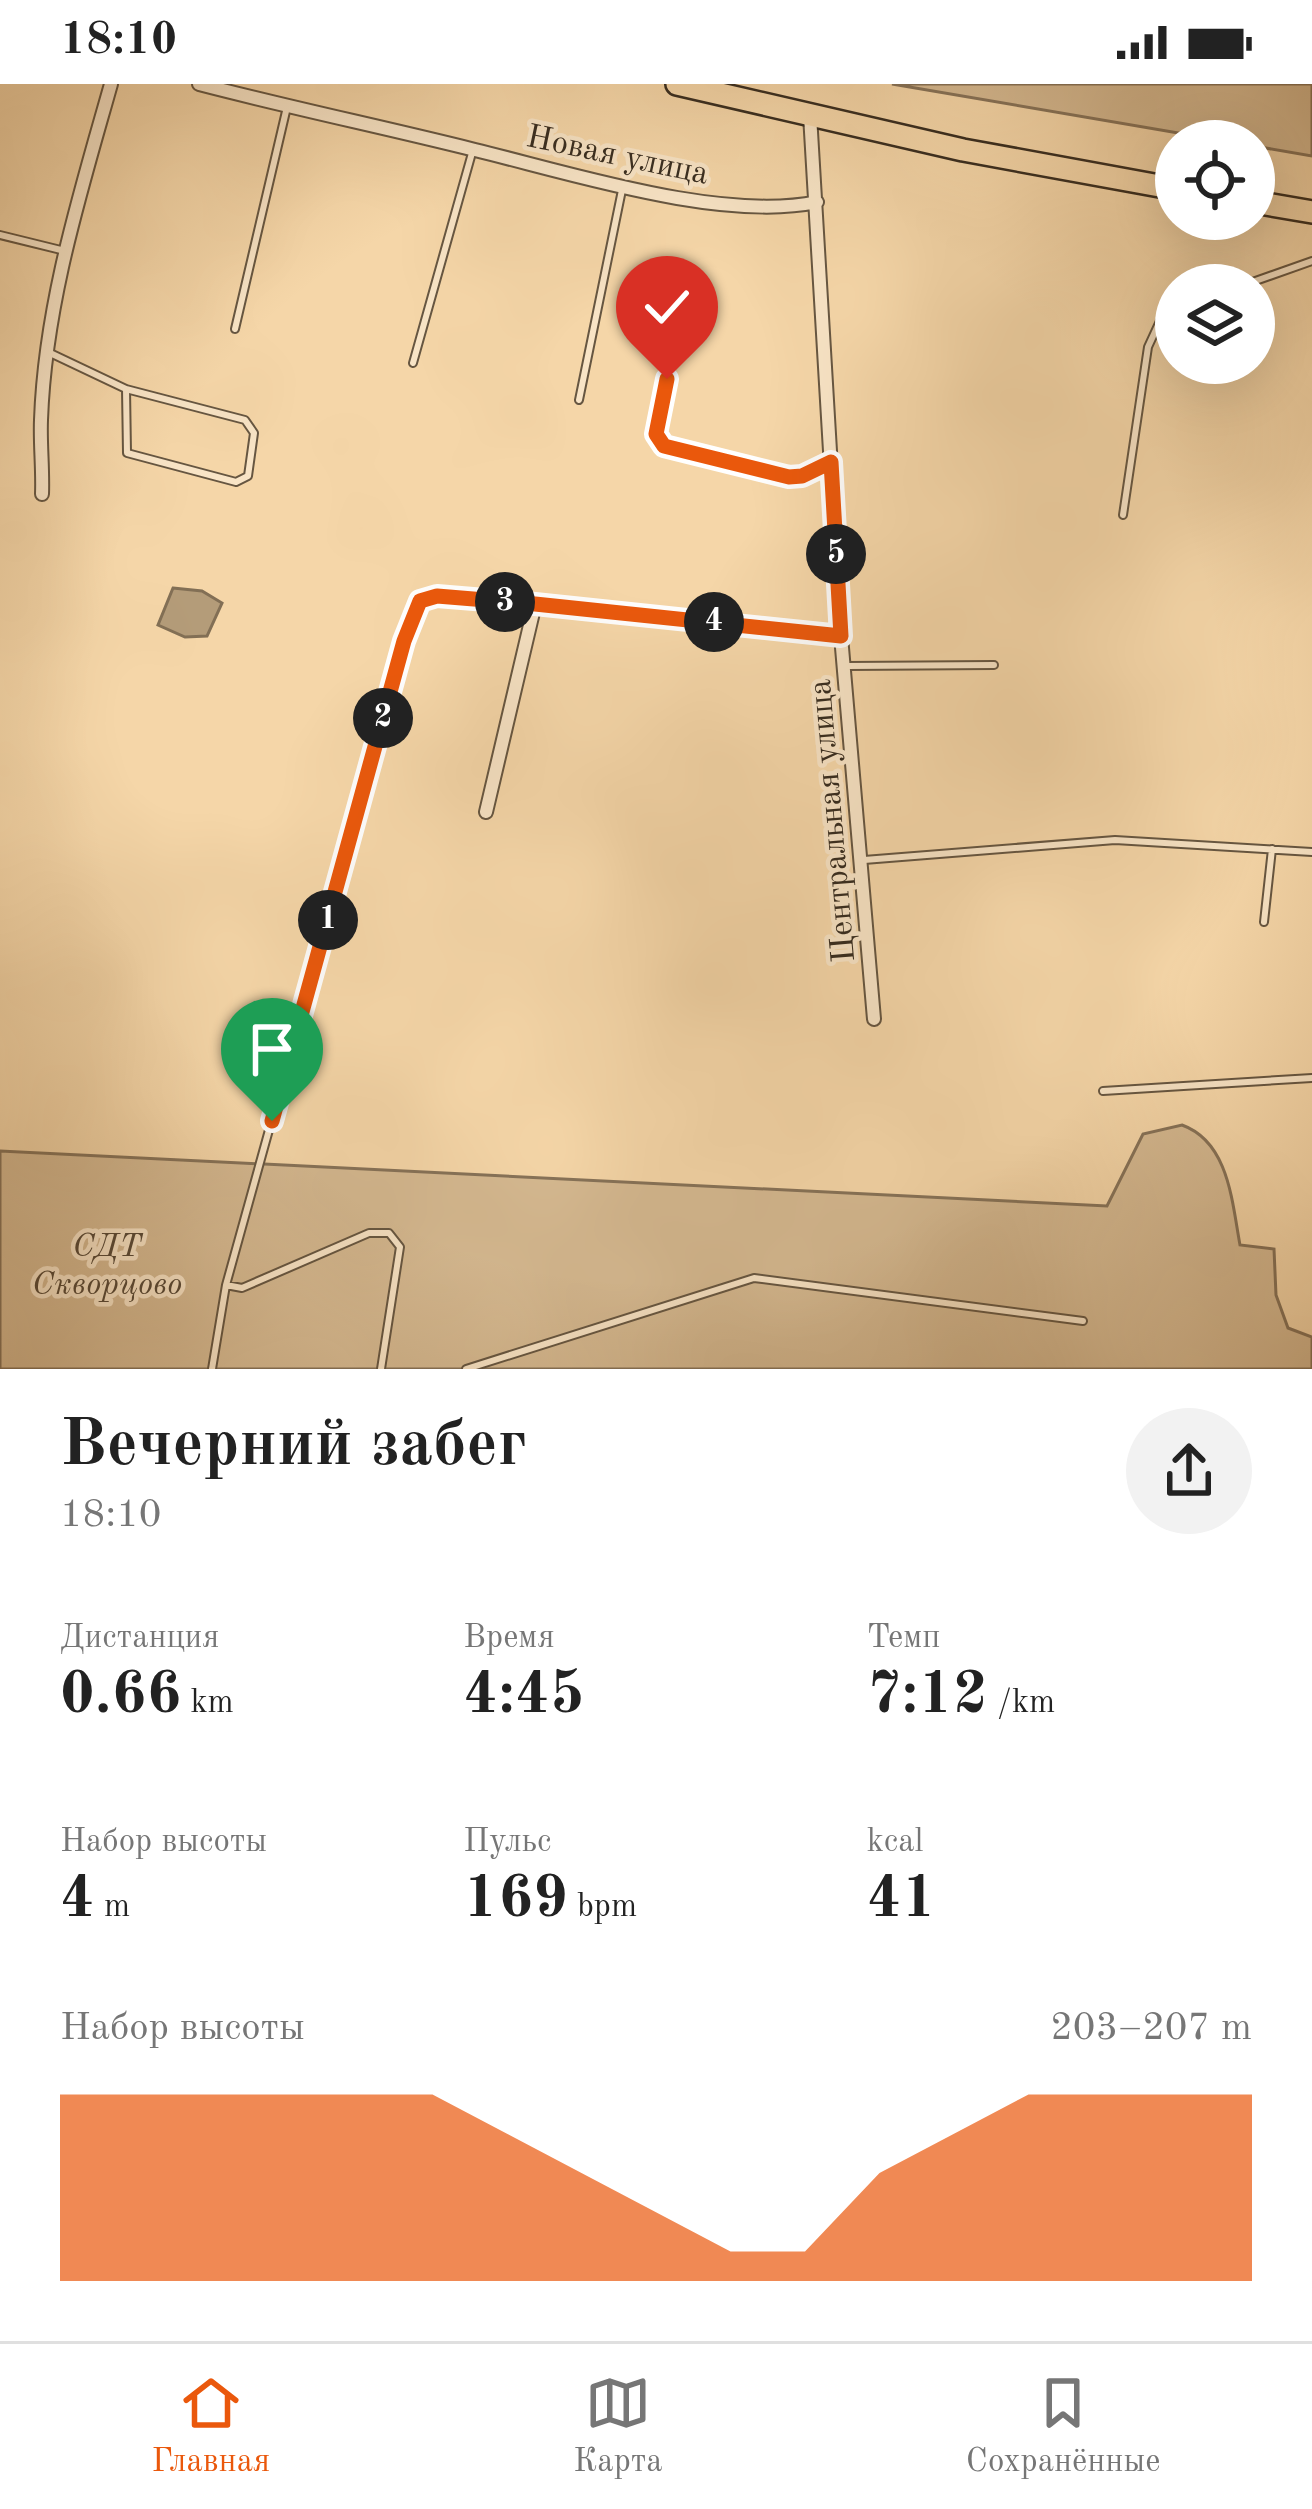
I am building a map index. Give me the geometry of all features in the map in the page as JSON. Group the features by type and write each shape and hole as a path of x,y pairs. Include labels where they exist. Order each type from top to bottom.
{"highway":[{"path":"677,84 963,150 1155,185"},
{"path":"1275,206 1312,212"}],"street":[{"path":"42,494 41,421 64,251 111,84"},
{"name":"Новая улица","path":"199,84 622,187 754,207 789,208 817,202"},
{"name":"Центральная улица","path":"810,116 843,666 874,1019"},
{"path":"317,957 404,641 420,601 437,596 535,604 841,636"},
{"path":"486,812 535,604"}],"lane":[{"path":"235,329 287,107"},
{"path":"413,363 473,149"},
{"path":"579,400 622,187"},
{"path":"0,235 64,251"},
{"path":"1275,274 1312,261"},
{"path":"1123,514 1148,347 1155,332"},
{"path":"48,352 126,389 245,420 254,433 248,476 236,482 127,453 126,389"},
{"path":"667,379 656,434 664,446 789,477 831,462"},
{"path":"843,666 994,665"},
{"path":"860,860 1115,840 1312,852"},
{"path":"1264,922 1272,849"},
{"path":"212,1369 226,1285 317,957"},
{"path":"1103,1091 1312,1078"},
{"path":"226,1285 242,1288 369,1233 389,1233 400,1247 380,1369"},
{"path":"466,1369 754,1278 1083,1321"}],"green space":[{"path":"892,84 1312,84 1312,156 1275,150 1275,120 1155,120 1155,129"},
{"name":"СДТ Скворцово","path":"1182,1125 1198,1133 1219,1159 1240,1245 1274,1249 1276,1295 1288,1328 1312,1337 1312,1369 0,1369 0,1151 1107,1206 1143,1134"}],"shaded area":[{"path":"173,588 202,591 222,603 207,636 185,637 158,625"}],"route":[{"path":"272,1121 404,641 420,601 437,596 535,604 841,636 831,462 789,477 671,450 656,434 667,379"}]}
